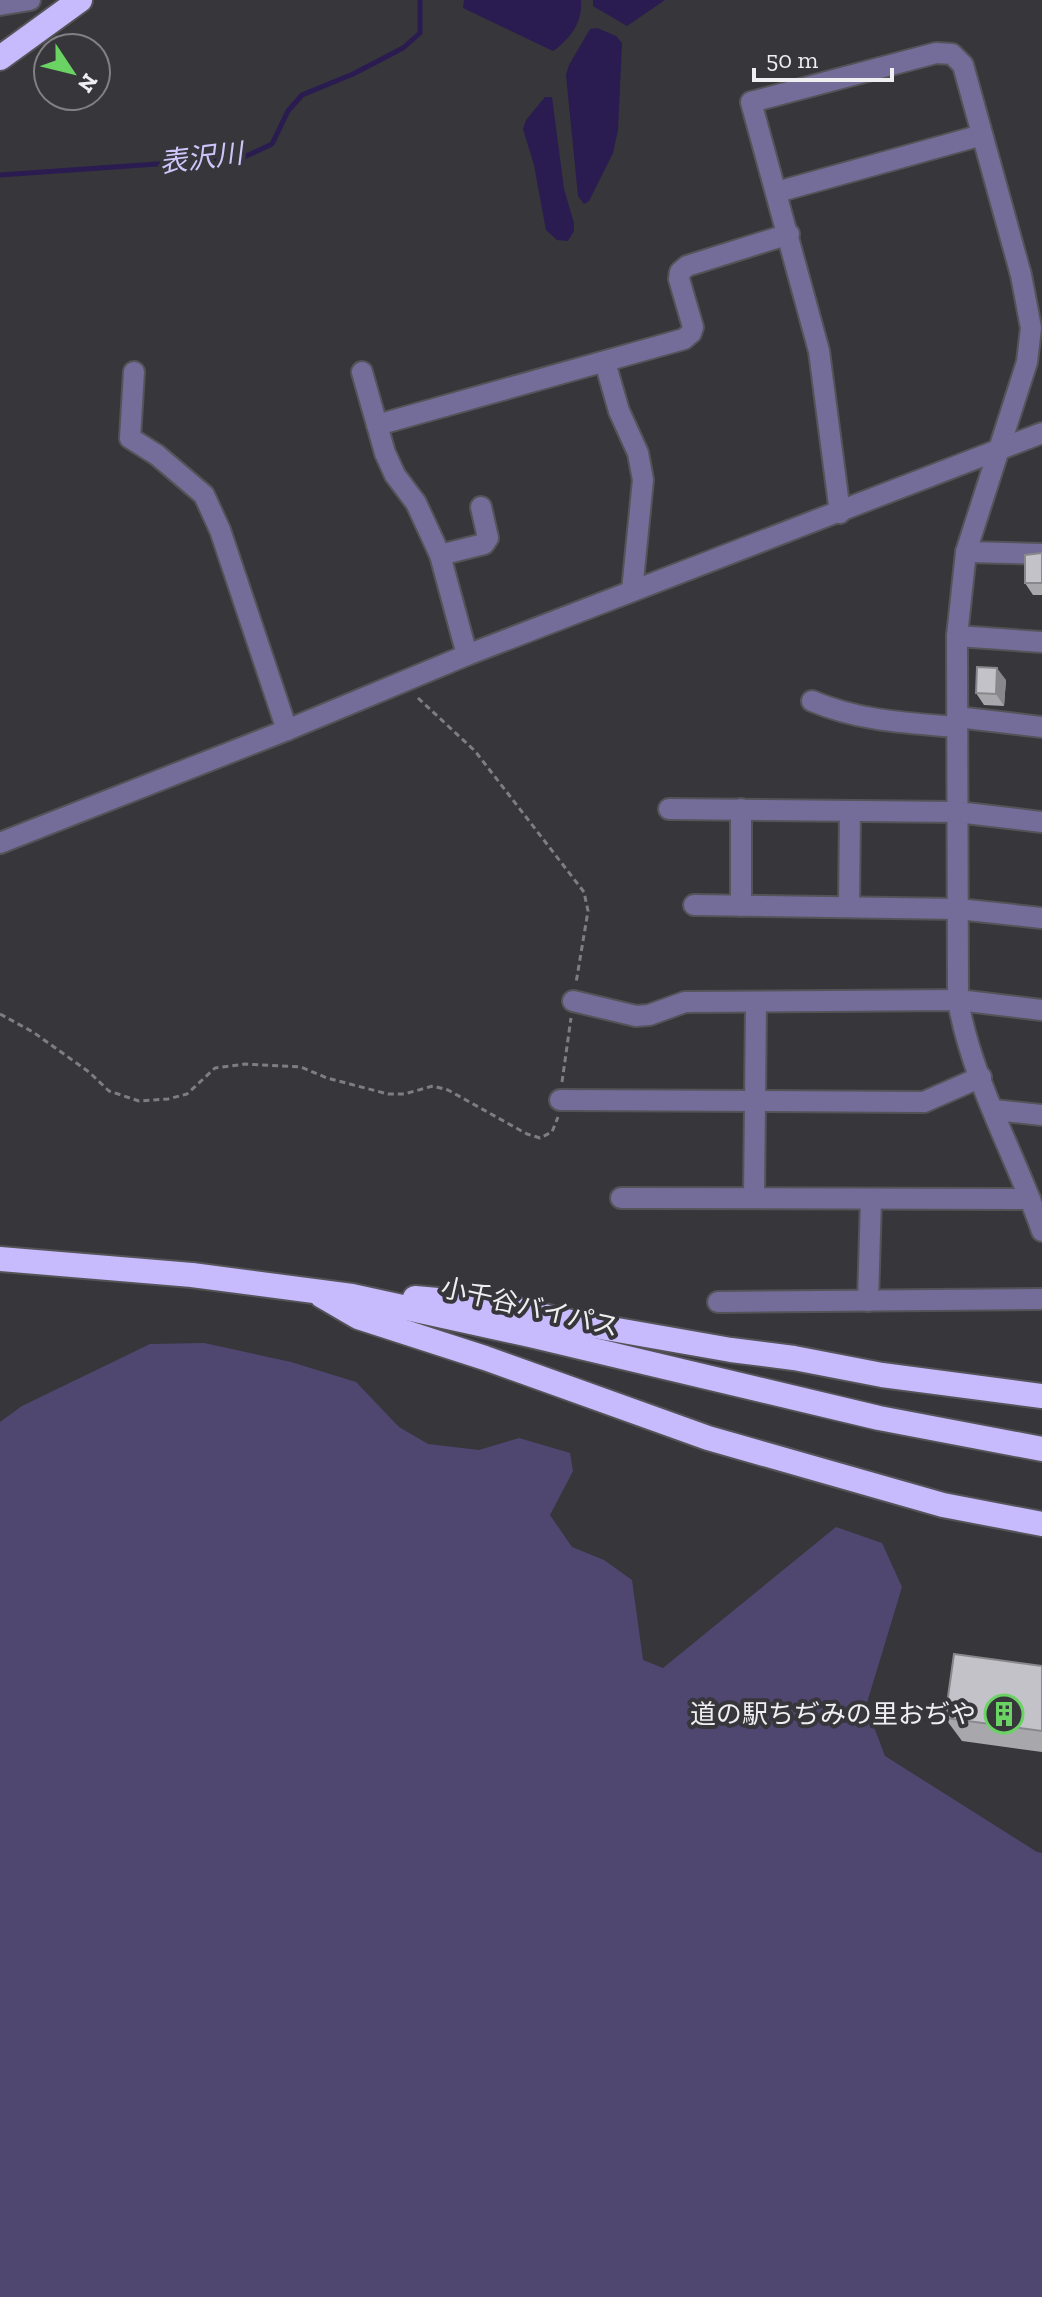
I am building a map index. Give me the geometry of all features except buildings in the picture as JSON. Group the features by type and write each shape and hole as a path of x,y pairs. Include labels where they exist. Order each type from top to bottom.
{"highway":[{"path":"0,58 80,0"},
{"name":"小千谷バイパス","path":"0,1259 192,1275 352,1296 879,1418 1042,1449"},
{"path":"310,1290 358,1317 485,1358 708,1438 943,1505 1042,1524"},
{"path":"352,1296 445,1299 494,1305 731,1350 882,1375 1042,1396"}],"street":[{"path":"0,5 30,0"},
{"path":"38,0 57,16"},
{"path":"840,513 819,351 751,102 936,53 952,54 963,65 1021,275 1031,328 1027,362 966,552 957,636 958,1000 962,1023 981,1077 1041,1223"},
{"path":"777,192 982,135"},
{"path":"377,425 684,339 693,327 679,279 680,272 687,266 789,234"},
{"path":"605,362 619,411 638,453 643,480 632,591"},
{"path":"134,372 130,438 157,455 204,495 220,530 287,730"},
{"path":"362,372 385,453 395,475 416,503 440,555 467,655"},
{"path":"0,843 467,655 1042,433"},
{"path":"440,555 484,544 488,538 481,507"},
{"path":"966,552 1042,554"},
{"path":"957,636 1042,642"},
{"path":"812,701 838,712 881,721 1042,727"},
{"path":"669,809 957,812 1042,822"},
{"path":"741,809 741,906"},
{"path":"849,907 850,811"},
{"path":"694,905 958,909 1042,918"},
{"path":"573,1001 636,1016 649,1015 685,1002 958,1000 1042,1010"},
{"path":"754,1198 756,1002"},
{"path":"560,1100 924,1102 981,1077"},
{"path":"994,1110 1042,1115"},
{"path":"621,1198 1030,1199"},
{"path":"868,1301 871,1199"},
{"path":"718,1302 1042,1299"}],"path":[{"path":"0,1014 33,1032 89,1072 109,1091 139,1101 187,1094 215,1068 245,1064 301,1067 327,1078 388,1094 404,1094 433,1086 448,1090 527,1134 540,1138 552,1132 558,1123 588,911 584,892 475,751 400,682"}],"shaded area":[{"path":"464,0 581,0 581,8 574,29 553,51 463,8"},
{"path":"593,0 665,0 627,26 593,6"},
{"path":"597,28 616,36 622,43 618,130 613,153 589,201 584,204 578,196 566,75 590,29"},
{"path":"545,97 552,97 564,189 574,223 574,231 568,241 557,240 546,230 534,165 523,129 526,120"},
{"path":"204,1343 291,1362 356,1382 399,1427 428,1444 479,1450 519,1438 570,1453 573,1471 550,1515 572,1547 604,1560 632,1580 643,1660 663,1668 836,1527 882,1543 902,1587 866,1706 885,1756 1042,1853 1042,2297 0,2297 0,1422 22,1406 150,1344"}],"waterway":[{"name":"表沢川","path":"0,175 242,158 272,144 288,111 302,95 353,74 403,48 420,33 420,0"}],"place":[{"name":"道の駅ちぢみの里おぢや","path":"1004,1714"}]}
